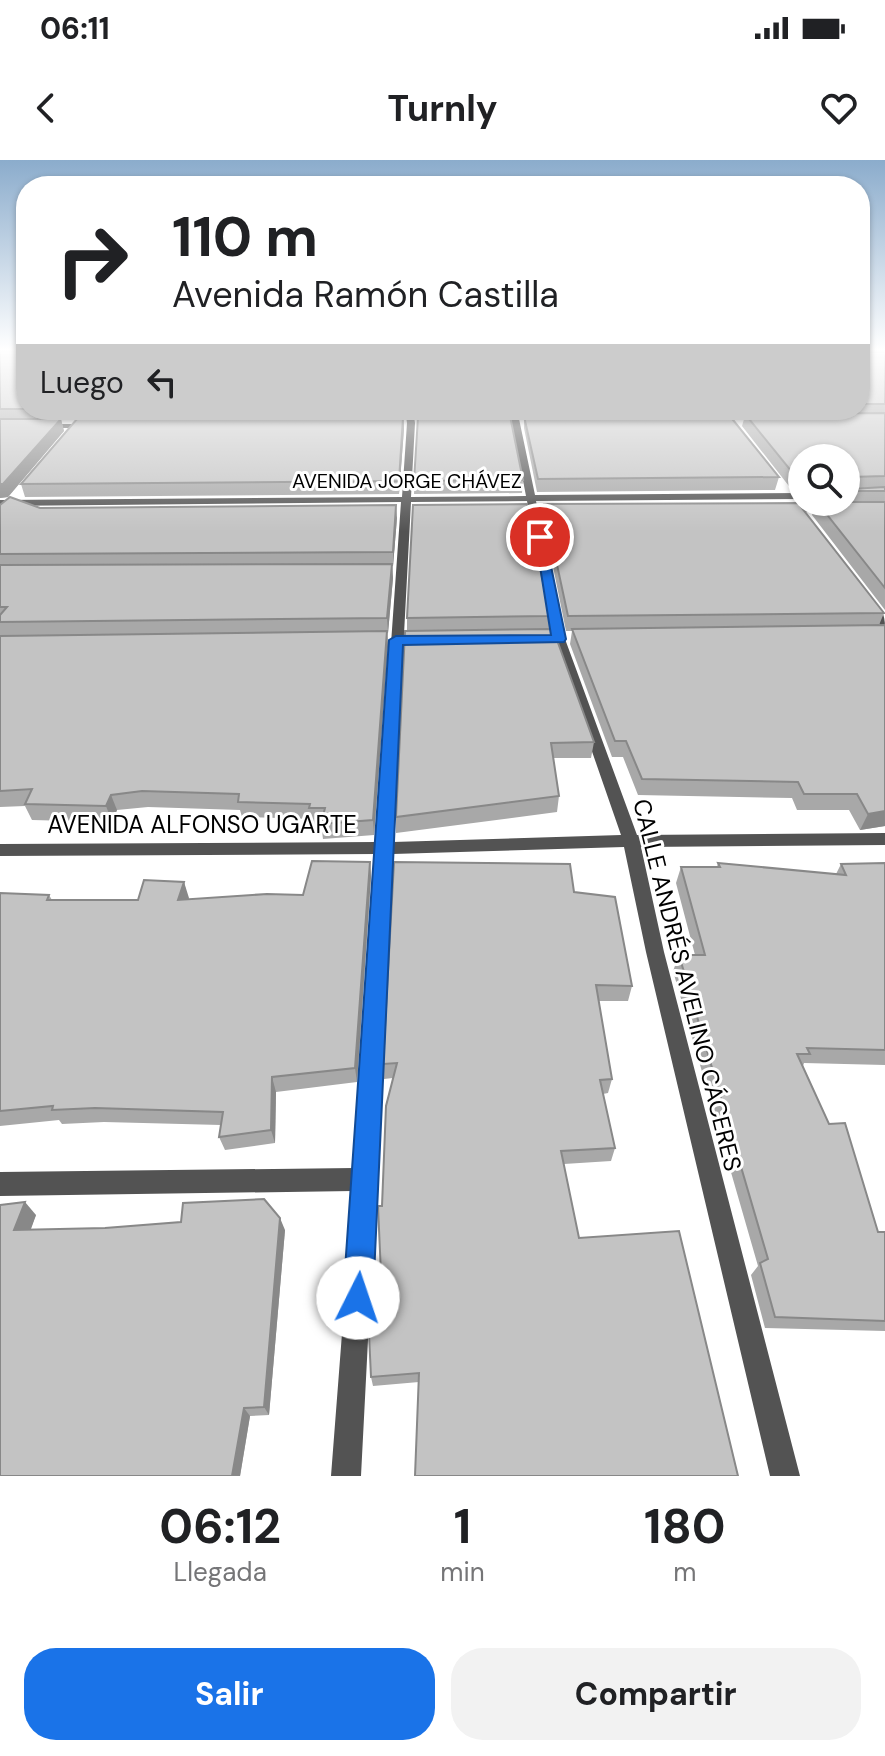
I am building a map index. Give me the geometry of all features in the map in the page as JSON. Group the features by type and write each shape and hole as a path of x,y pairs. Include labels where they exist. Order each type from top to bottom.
{"street":[{"path":"70,437 82,420"},
{"path":"346,1476 396,640 393,572 405,509 409,420"},
{"name":"CALLE ANDRÉS AVELINO CÁCERES","path":"515,420 559,639 631,841 785,1476"},
{"path":"686,422 764,422"},
{"path":"0,426 95,426"},
{"path":"780,484 788,495"},
{"path":"0,517 22,492"},
{"name":"AVENIDA JORGE CHÁVEZ","path":"0,503 534,508 788,496"},
{"name":"AVENIDA JORGE CHÁVEZ","path":"12,503 45,515"},
{"path":"768,509 788,509"},
{"path":"804,516 808,522"},
{"path":"866,598 885,623"},
{"path":"869,634 885,634"},
{"name":"AVENIDA ALFONSO UGARTE","path":"0,850 383,848 631,841 885,839"},
{"path":"0,1184 366,1179"}],"building":[{"path":"870,413 885,413 885,476 860,477 860,444 788,444 788,467 750,420 870,420"},
{"path":"0,419 60,420 3,484 0,484"},
{"path":"76,420 403,420 399,481 21,484"},
{"path":"418,420 511,420 523,480 414,481"},
{"path":"525,420 733,420 779,477 538,479"},
{"path":"885,487 885,491 860,491 860,488"},
{"path":"10,497 40,508 396,505 393,552 0,554 0,505"},
{"path":"860,502 885,502 885,588 828,516 860,516"},
{"path":"788,503 788,516 808,516 884,613 568,616 544,504"},
{"path":"527,504 550,616 407,618 413,505"},
{"path":"392,564 387,618 0,622 0,615 7,607 0,607 0,565"},
{"path":"885,625 885,811 868,814 857,794 804,794 798,782 642,779 626,741 615,741 572,629"},
{"path":"553,629 594,742 551,743 559,796 396,817 405,631"},
{"path":"387,631 373,820 321,824 325,808 309,808 310,804 238,802 239,794 142,791 111,795 106,806 25,804 32,789 0,791 0,636"},
{"path":"312,861 370,862 355,1068 272,1077 271,1130 219,1137 223,1112 95,1108 52,1110 53,1106 0,1111 0,893 49,895 47,900 138,900 144,880 184,882 178,900 267,894 303,895"},
{"path":"394,862 570,864 574,892 615,897 632,986 596,985 612,1079 600,1080 615,1148 561,1151 579,1238 679,1231 738,1476 415,1476 419,1373 371,1377 369,1334 369,1321 383,1320 378,1206 382,1206 386,1106 397,1063 383,1064"},
{"path":"718,863 846,875 841,864 885,863 885,1050 807,1048 810,1054 797,1054 829,1124 845,1123 878,1232 885,1232 885,1321 775,1317 760,1263 768,1259 679,955 705,955 681,867 720,867"},
{"path":"264,1199 280,1218 264,1407 244,1408 232,1476 0,1476 0,1205 25,1202 14,1230 105,1228 181,1222 183,1203"}],"route":[{"path":"358,1298 396,640 559,639 540,537"}]}
